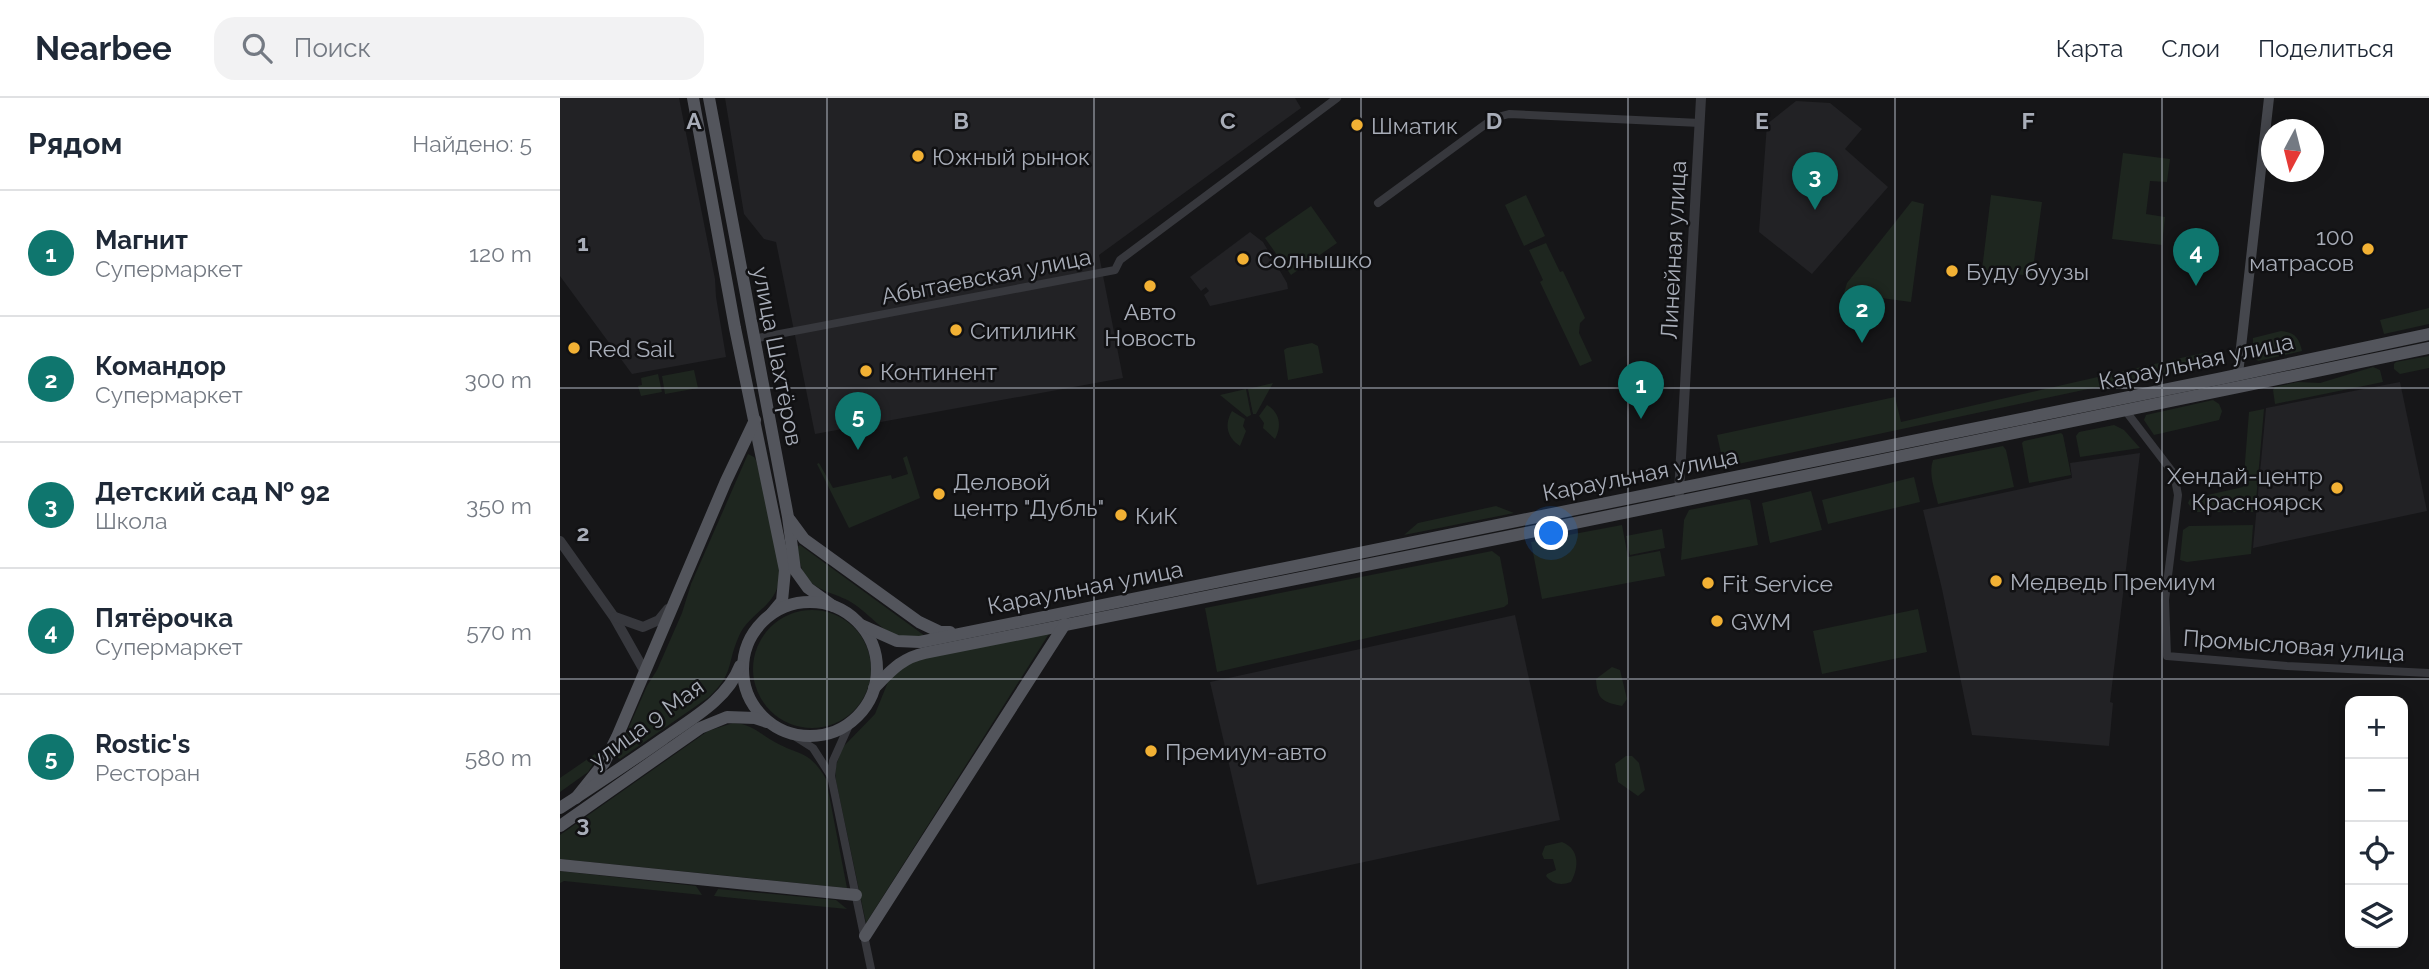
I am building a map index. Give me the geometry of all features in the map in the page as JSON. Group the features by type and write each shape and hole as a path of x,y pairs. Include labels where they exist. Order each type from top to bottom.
{"main road":[{"name":"улица Шахтёров","path":"693,98 735,328 785,569 782,601 772,613"},
{"name":"улица Шахтёров","path":"709,98 788,517 795,570 808,589 832,606"},
{"path":"2239,380 2269,98"},
{"name":"Караульная улица","path":"861,625 885,637 920,642 2125,410 2429,334"},
{"name":"Караульная улица","path":"874,688 898,663 911,656 1279,583 1679,494 2239,380 2429,348"},
{"path":"576,798 604,763 755,419"},
{"path":"788,517 804,539 919,622 940,632 966,632"},
{"path":"817,602 832,606 861,625 870,639 876,655 874,688 869,702 850,723 822,735 791,734 768,722 747,694 743,659 748,641 758,625 786,606 817,602"},
{"path":"865,936 1065,624"},
{"name":"улица 9 Мая","path":"560,808 716,701 737,675 743,659"},
{"name":"улица 9 Мая","path":"560,826 700,728 727,717 755,718 768,722"},
{"path":"560,865 856,895"}],"street":[{"name":"Абытаевская улица","path":"753,339 1115,270 1126,256 1337,98"},
{"name":"Линейная улица","path":"1679,494 1701,98"},
{"path":"1378,203 1494,118 1509,114 1700,123"},
{"name":"Промысловая улица","path":"2125,410 2174,474 2177,484 2178,495 2165,600 2167,656 2287,666 2429,673"},
{"path":"560,541 614,617 645,672"},
{"path":"614,617 643,627 651,624 665,615 681,589"},
{"path":"850,723 833,761 831,776 871,969"},
{"path":"791,734 813,748 831,776"}],"shaded area":[{"path":"560,98 679,98 715,279 726,357 632,374 560,276"},
{"path":"725,98 1295,98 1301,108 1099,255 1123,378 815,434 776,242 764,239 744,214"},
{"path":"1796,101 1830,103 1862,129 1845,149 1888,187 1812,274 1759,232 1767,124"},
{"path":"2123,153 2170,159 2167,182 2150,181 2146,214 2165,217 2162,245 2112,239"},
{"path":"1526,195 1545,236 1524,246 1505,205"},
{"path":"1991,195 2042,202 2032,276 1982,270"},
{"path":"1912,201 1924,204 1911,302 1844,293 1847,283"},
{"path":"1311,206 1337,243 1291,275 1265,238"},
{"name":"Солнышко","path":"1250,232 1263,242 1288,289 1210,306 1204,295 1209,291 1206,287 1201,291 1190,277"},
{"path":"1546,243 1560,272 1563,271 1585,318 1580,323 1579,333 1592,361 1580,366 1540,282 1543,280 1529,250"},
{"path":"2429,308 2429,324 2384,334 2380,320"},
{"path":"2281,331 2296,337 2302,351 2258,361 2253,355 2253,338"},
{"path":"1312,343 1318,346 1323,373 1288,380 1284,350"},
{"path":"2207,352 2210,363 1724,467 1717,435 1895,397 1901,422"},
{"path":"2429,356 2429,368 2400,374 2394,369 2396,362"},
{"path":"2373,367 2380,370 2383,382 2275,404 2275,387 2298,382 2320,383"},
{"path":"694,370 698,388 665,394 662,376"},
{"path":"658,374 662,392 641,396 638,386 642,385 641,378"},
{"path":"2400,382 2427,511 2253,548 2266,408"},
{"path":"1273,383 1256,414 1253,414 1248,389"},
{"path":"1246,389 1251,415 1247,417 1220,395"},
{"path":"2213,400 2219,404 2222,411 2219,420 2154,435 2144,420 2146,415"},
{"path":"1267,405 1275,412 1278,420 1279,429 1275,439 1263,428 1264,423 1259,416"},
{"path":"2264,409 2255,512 2194,512 2188,503 2190,499 2243,487 2249,412"},
{"path":"1232,411 1245,419 1243,426 1246,431 1240,446 1232,439 1228,430"},
{"path":"2114,425 2124,430 2140,448 2080,457 2076,436 2079,432"},
{"path":"2061,433 2071,475 2029,483 2022,443"},
{"path":"2003,446 2014,487 1938,504 1932,476 1933,460"},
{"path":"2140,453 2110,702 2113,703 2109,746 1972,735 1923,510 2072,478 2070,463"},
{"path":"748,454 756,460 777,546 779,579 776,591 743,629 723,681 709,697 620,759 618,752 682,613 691,584"},
{"path":"907,456 920,498 849,528 817,464 819,463 833,488 891,475 892,479 908,474 903,458"},
{"path":"1914,477 1920,502 1828,524 1822,500"},
{"path":"1811,491 1822,530 1770,543 1762,503"},
{"path":"1750,500 1758,545 1681,560 1684,520 1689,510"},
{"path":"1496,506 1514,513 1404,535 1418,523"},
{"path":"1622,525 1628,557 1660,551 1665,576 1542,599 1531,542"},
{"path":"2253,525 2251,554 2187,562 2180,560 2183,530 2189,526"},
{"path":"1662,529 1665,548 1630,555 1626,536"},
{"path":"800,545 925,636 912,638 893,634 854,604 811,583 801,567 797,547"},
{"path":"1492,551 1500,557 1508,599 1508,604 1504,607 1217,672 1205,608"},
{"path":"1918,609 1927,652 1822,674 1813,631"},
{"path":"812,610 835,614 854,627 867,646 871,669 867,692 854,711 835,724 812,728 789,724 770,711 757,692 753,669 757,646 770,627 789,614"},
{"path":"1515,615 1560,820 1257,885 1210,682"},
{"path":"1052,629 866,923 836,781 835,769 842,748 875,714 890,677 908,662"},
{"path":"1612,667 1620,670 1627,699 1622,706 1605,701 1599,695 1596,679"},
{"path":"733,723 750,727 782,746 802,754 820,769 826,779 847,888 560,859 560,835 708,731"},
{"path":"595,754 597,757 588,772 560,792 560,778"},
{"path":"1626,756 1632,756 1639,763 1645,790 1638,796 1618,782 1615,764"},
{"path":"1562,842 1572,849 1576,865 1571,882 1560,884 1546,876 1556,870 1553,859 1544,859 1542,854 1545,846"},
{"path":"560,871 696,886 702,895 564,881 560,883"},
{"path":"718,889 836,900 847,909 714,896"}],"place":[{"name":"Шматик","path":"1357,125"},
{"name":"Южный рынок","path":"918,156"},
{"name":"Детский сад № 92","path":"1815,210"},
{"name":"100 матрасов","path":"2368,249"},
{"name":"Солнышко","path":"1243,259"},
{"name":"Буду буузы","path":"1952,271"},
{"name":"Авто Новость","path":"1150,286"},
{"name":"Пятёрочка","path":"2196,286"},
{"name":"Ситилинк","path":"956,330"},
{"name":"Командор","path":"1862,343"},
{"name":"Red Sail","path":"574,348"},
{"name":"Континент","path":"866,371"},
{"name":"Магнит","path":"1641,419"},
{"name":"Rostic's","path":"858,450"},
{"name":"Хендай-центр Красноярск","path":"2337,488"},
{"name":"Деловой центр \"Дубль\"","path":"939,494"},
{"name":"КиК","path":"1121,515"},
{"name":"Медведь Премиум","path":"1996,581"},
{"name":"Fit Service","path":"1708,583"},
{"name":"GWM","path":"1717,621"},
{"name":"Премиум-авто","path":"1151,751"}]}
